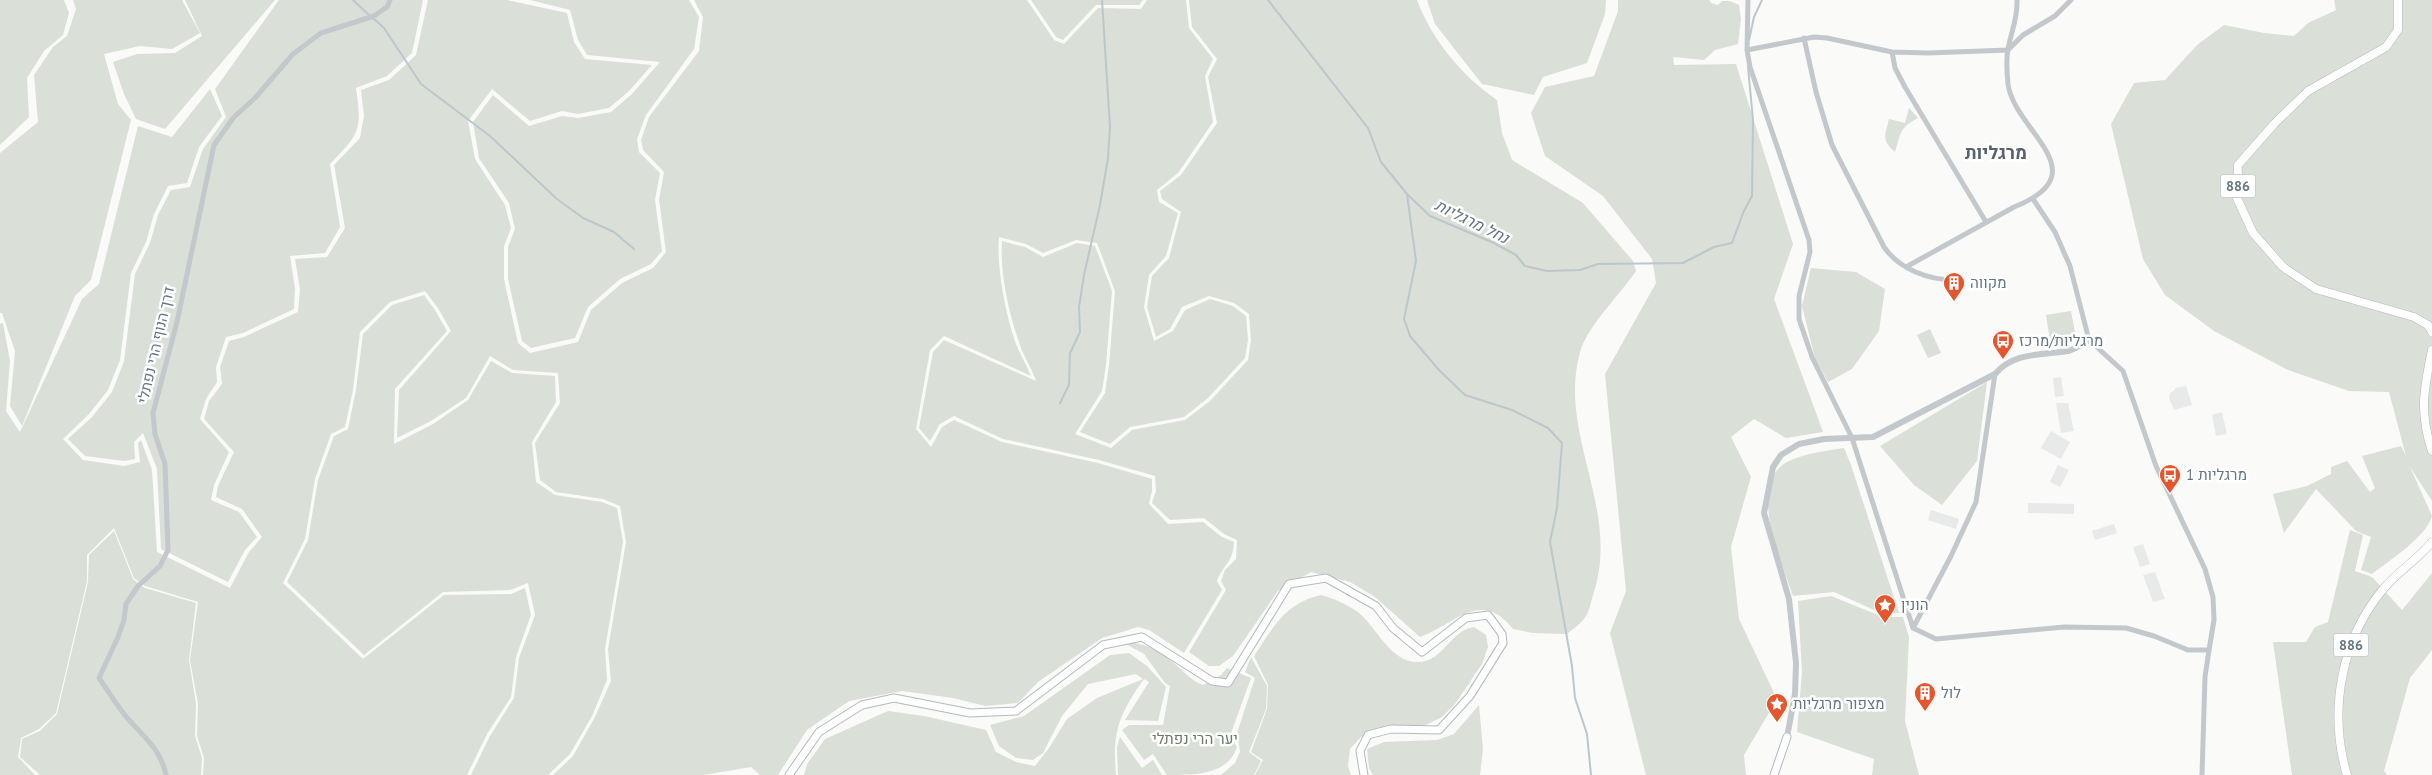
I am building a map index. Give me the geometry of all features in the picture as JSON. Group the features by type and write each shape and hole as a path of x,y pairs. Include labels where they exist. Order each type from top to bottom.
{"main road":[{"name":"886","path":"2398,0 2398,30 2386,46 2308,91 2274,124 2238,165 2237,198 2253,232 2283,266 2316,289 2414,317 2428,325 2432,332"},
{"path":"2432,350 2423,403 2424,424 2432,451"},
{"name":"886","path":"2347,775 2340,744 2338,720 2341,686 2351,643 2363,617 2384,588 2432,542"},
{"path":"789,775 820,732 862,705 894,698 970,713 1016,711 1103,645 1142,637 1212,681 1228,683 1289,584 1326,578 1376,606 1393,628 1422,652 1466,618 1488,615 1502,634 1503,642 1470,696 1439,730 1391,729 1368,735 1360,750 1364,775"},
{"path":"1774,775 1787,737"}],"street":[{"name":"דרך הנוף הרי נפתלי","path":"166,775 163,761 149,739 128,720 99,678 118,637 124,620 126,604 138,586 160,566 168,550 165,464 155,434 153,413 177,322 214,145 234,117 255,98 293,54 321,33 374,16 386,7 390,0"},
{"path":"1748,0 1747,50 1750,68 1809,240 1810,252 1799,296 1799,319 1812,357 1852,438 1913,628 1936,639 2064,627 2126,628 2154,636 2188,650 2209,650"},
{"path":"1906,268 1986,222 2033,199 2051,181 2052,167 2048,154 2017,106 2008,85 2008,50 2018,14 2017,0"},
{"path":"1747,50 1804,38 1827,38 1892,52 1928,53 2008,50 2023,35 2055,16 2071,0"},
{"path":"1804,38 1816,92 1832,145 1884,247 1892,259 1906,268 1940,280 1954,280"},
{"path":"1892,52 1895,68 1905,87 1986,222"},
{"path":"2033,199 2055,232 2070,266 2090,340 2123,370 2156,466 2204,569 2213,597 2214,620 2205,677 2202,775"},
{"path":"1787,737 1795,694 1796,663 1789,599 1764,513 1771,473 1781,455 1799,444 1824,439 1873,437 1995,374 2009,361 2034,354 2070,350 2090,340"},
{"path":"1913,628 1951,556 1976,502 1995,374"}],"shaded area":[{"path":"2061,377 2064,396 2055,397 2053,378"},
{"path":"2186,386 2192,405 2174,410 2169,398 2170,393 2175,388"},
{"path":"2056,403 2068,403 2074,431 2061,433"},
{"path":"2222,412 2227,434 2216,436 2212,415"},
{"path":"2051,431 2070,442 2061,459 2041,448"},
{"path":"2058,465 2069,470 2060,487 2050,482"},
{"path":"2028,503 2074,504 2074,514 2028,513"},
{"path":"1931,510 1959,519 1956,529 1928,520"},
{"path":"2114,524 2117,533 2095,540 2092,531"},
{"path":"2143,544 2150,564 2140,567 2133,547"},
{"path":"2155,572 2165,599 2153,602 2143,575"}],"green space":[{"path":"0,0 64,0 69,13 63,35 44,51 27,78 29,117 0,145"},
{"path":"73,0 182,0 200,33 172,49 140,46 104,54 118,104 131,120 91,280 75,296 22,426 10,406 15,351 2,313 0,313 0,153 38,122 34,75 53,47 67,36 76,9"},
{"path":"185,0 275,0 165,129 136,119 124,94 113,62 137,54 175,53 202,36"},
{"path":"279,0 423,0 412,53 387,76 356,88 359,114 357,130 348,145 330,164 340,227 325,253 290,256 295,289 294,309 243,333 226,337 216,367 217,382 206,399 200,419 229,452 214,485 211,500 239,512 257,537 245,550 228,582 161,549 157,469 143,433 134,442 135,459 124,461 85,456 68,439 92,417 112,392 124,361 135,274 150,243 158,215 171,190 190,187 203,149 226,117 215,89"},
{"path":"428,0 507,0 567,13 574,42 585,59 652,65 629,91 609,108 578,114 562,111 530,121 492,89 468,121 475,159 505,205 511,228 504,246 504,279 518,343 530,353 578,342 591,310 622,283 653,268 666,252 659,200 664,172 643,150 641,140 649,117 699,51 703,17 694,0 1027,0 1054,40 1064,44 1098,8 1141,9 1147,0 1186,0 1189,28 1213,59 1205,76 1213,122 1178,173 1157,190 1159,202 1178,213 1166,256 1149,275 1144,307 1154,341 1173,331 1185,310 1210,299 1233,306 1246,316 1248,340 1245,358 1208,398 1184,417 1130,427 1110,444 1080,432 1105,393 1109,365 1115,291 1097,243 1076,240 1043,253 1026,244 999,237 1000,276 1005,306 1016,344 1031,376 944,336 930,350 916,429 931,447 942,427 954,420 1002,442 1098,463 1152,479 1149,504 1168,524 1203,522 1222,537 1234,542 1230,559 1217,581 1222,590 1184,653 1149,630 1138,627 1102,638 1038,682 1018,703 985,706 953,698 902,691 849,701 807,730 778,775 760,775 751,767 704,775 553,775 573,756 595,717 611,681 608,649 626,542 620,506 603,499 556,492 540,480 535,443 560,403 558,373 513,370 490,356 466,398 431,421 397,438 399,390 451,331 438,308 425,291 390,302 360,332 353,390 345,427 331,434 315,479 305,539 283,583 363,659 444,595 511,594 525,588 531,615 516,657 511,697 487,734 467,775 203,775 204,758 197,736 198,704 190,660 198,602 145,586 134,578 114,528 87,555 87,581 56,713 39,729 21,738 18,757 35,775 0,775 0,324 3,323 10,361 6,411 20,432 82,299 99,284 138,126 172,137 210,89 222,116 199,147 187,183 168,186 154,214 146,242 131,273 120,360 108,390 89,414 63,439 83,460 124,466 140,462 138,443 141,440 152,470 157,552 230,588 249,552 262,537 242,509 216,497 218,486 234,452 204,419 209,401 222,384 220,367 229,341 244,337 298,312 300,289 295,259 327,257 345,228 334,165 360,138 364,116 361,90 389,80 416,55"},
{"path":"530,0 689,0 699,17 694,49 646,115 637,139 639,152 660,173 655,200 662,251 651,264 620,279 588,307 575,338 531,348 522,341 508,279 508,247 515,229 509,203 479,158 473,122 493,95 529,126 562,116 578,118 611,112 632,94 660,62 587,55 578,40 570,10"},
{"path":"1031,0 1143,0 1139,5 1096,5 1063,40 1056,37"},
{"path":"1189,0 1417,0 1431,29 1450,56 1472,80 1497,100 1502,133 1512,160 1583,203 1633,261 1636,271 1590,331 1580,352 1575,383 1576,413 1596,503 1600,533 1600,564 1587,614 1567,634 1533,633 1513,629 1501,617 1490,611 1479,610 1456,618 1420,637 1375,597 1350,582 1311,572 1278,591 1233,656 1219,666 1209,666 1189,652 1226,590 1221,581 1225,570 1236,559 1237,540 1224,534 1204,518 1170,520 1152,503 1156,491 1155,476 1099,460 1003,439 954,416 940,424 930,441 919,428 933,352 944,340 1036,381 1021,347 1008,305 1002,266 1002,241 1025,247 1043,257 1077,243 1095,246 1112,291 1106,365 1102,391 1075,434 1111,448 1132,430 1185,420 1210,401 1248,360 1251,340 1249,314 1234,303 1209,296 1182,307 1170,329 1156,337 1147,307 1152,276 1169,258 1181,212 1162,199 1160,191 1181,175 1217,123 1208,77 1217,59 1192,27"},
{"path":"1427,0 1606,0 1605,14 1587,63 1543,77 1534,95 1482,84 1435,24"},
{"path":"1618,0 1709,0 1711,3 1718,5 1722,1 1730,1 1739,5 1741,19 1738,44 1715,50 1704,60 1673,57 1674,65 1736,64 1793,244 1774,299 1823,432 1786,438 1754,419 1731,437 1751,477 1731,547 1739,619 1777,699 1744,755 1746,775 1646,775 1610,633 1626,591 1605,374 1656,283 1652,259 1603,196 1545,156 1531,113 1545,87 1594,76 1618,11"},
{"path":"2334,0 2432,0 2432,501 2410,467 2432,516 2423,532 2415,540 2372,574 2361,570 2371,537 2356,531 2316,489 2284,533 2273,494 2307,486 2331,474 2331,467 2347,461 2370,492 2375,488 2362,456 2401,446 2406,456 2389,392 2349,391 2288,370 2214,331 2165,295 2143,259 2111,124 2134,83 2165,80 2197,45 2224,25 2264,33 2294,36 2308,23 2336,10"},
{"path":"1909,108 1918,118 1904,128 1895,152 1885,137 1889,119 1905,123"},
{"path":"1811,268 1856,272 1885,289 1879,331 1852,369 1828,382 1815,358 1802,306"},
{"path":"424,295 447,331 395,389 394,444 433,424 468,400 491,361 512,373 555,376 556,402 532,442 536,482 555,495 602,502 617,508 623,542 605,649 607,680 592,716 570,754 548,775 471,775 490,736 514,698 519,658 535,615 528,583 510,590 443,592 364,655 287,582 308,540 318,480 334,436 348,429 356,390 363,334 392,305"},
{"path":"2071,311 2077,343 2051,347 2046,315"},
{"path":"1930,329 1941,353 1928,358 1917,335"},
{"path":"1987,382 1977,461 1942,505 1914,485 1880,446"},
{"path":"1844,448 1899,613 1883,614 1834,592 1793,596 1775,545 1768,506 1769,488 1775,473 1787,462 1801,456"},
{"path":"2350,530 2363,535 2355,571 2372,577 2402,610 2432,573 2432,650 2410,678 2384,771 2387,775 2292,775 2273,642 2306,642 2315,627 2328,622"},
{"path":"114,531 133,579 145,588 196,603 189,660 196,704 195,736 202,758 201,775 40,775 20,757 22,739 40,731 57,714 88,582 89,555"},
{"path":"1321,595 1341,602 1359,613 1393,652 1410,661 1420,662 1432,658 1461,632 1474,627 1486,635 1488,647 1482,664 1455,704 1442,717 1426,725 1361,737 1350,749 1348,766 1351,775 1255,775 1263,760 1251,752 1267,709 1268,685 1254,656 1274,627 1289,610 1298,604"},
{"path":"1831,596 1883,617 1903,617 1909,637 1905,721 1919,775 1872,775 1874,759 1797,732 1802,672 1798,601"},
{"name":"יער הרי נפתלי","path":"1122,642 1137,643 1157,651 1192,679 1203,685 1221,675 1227,668 1251,678 1230,736 1237,747 1233,756 1226,763 1209,772 1167,775 1153,754 1144,760 1122,730 1129,725 1163,725 1170,686 1165,683 1144,654"},
{"path":"1129,653 1147,666 1166,687 1158,721 1125,720 1149,682 1144,679 1123,713 1115,747 1116,775 804,775 807,764 825,739 888,711 924,716 986,730 996,752 1016,762 1035,766 1067,719 1097,698 1143,679 1136,674 1088,684 1062,716 1043,753 1033,760 1016,758 999,746 990,725 1024,716 1110,655"},
{"path":"1251,657 1267,686 1266,709 1249,752 1261,761 1254,775 1221,775 1235,763 1240,752 1237,733 1255,678 1245,672"},
{"path":"1479,705 1483,749 1480,775 1373,775 1369,768 1367,749 1384,742 1437,740 1454,734"},
{"path":"1120,737 1142,768 1153,760 1162,775 1118,775 1117,747"}],"waterway":[{"path":"353,0 369,15"},
{"path":"1060,403 1069,385 1070,353 1080,332 1079,307 1084,275 1100,205 1108,158 1110,127 1102,0"},
{"name":"נחל מרגליות","path":"1268,0 1368,128 1381,162 1407,194 1430,216 1494,243 1516,255 1525,266 1547,271 1580,270 1598,264 1683,263 1714,247 1732,243 1743,213 1752,196 1753,120 1748,67"},
{"path":"1749,40 1754,17 1762,0"},
{"path":"373,18 384,28 421,84 490,136 557,199 583,218 614,232 634,249"},
{"path":"1407,194 1416,261 1404,319 1410,336 1439,370 1465,395 1512,410 1548,428 1562,443 1557,508 1550,542 1572,666 1575,698 1587,734 1591,775"}],"place":[{"name":"מקווה","path":"1954,302"},
{"name":"מרגליות/מרכז","path":"2003,360"},
{"name":"מרגליות 1","path":"2170,494"},
{"name":"הונין","path":"1885,624"},
{"name":"לול","path":"1925,712"},
{"name":"מצפור מרגליות","path":"1777,723"}],"district":[{"name":"מרגליות","path":"1996,153"}]}
